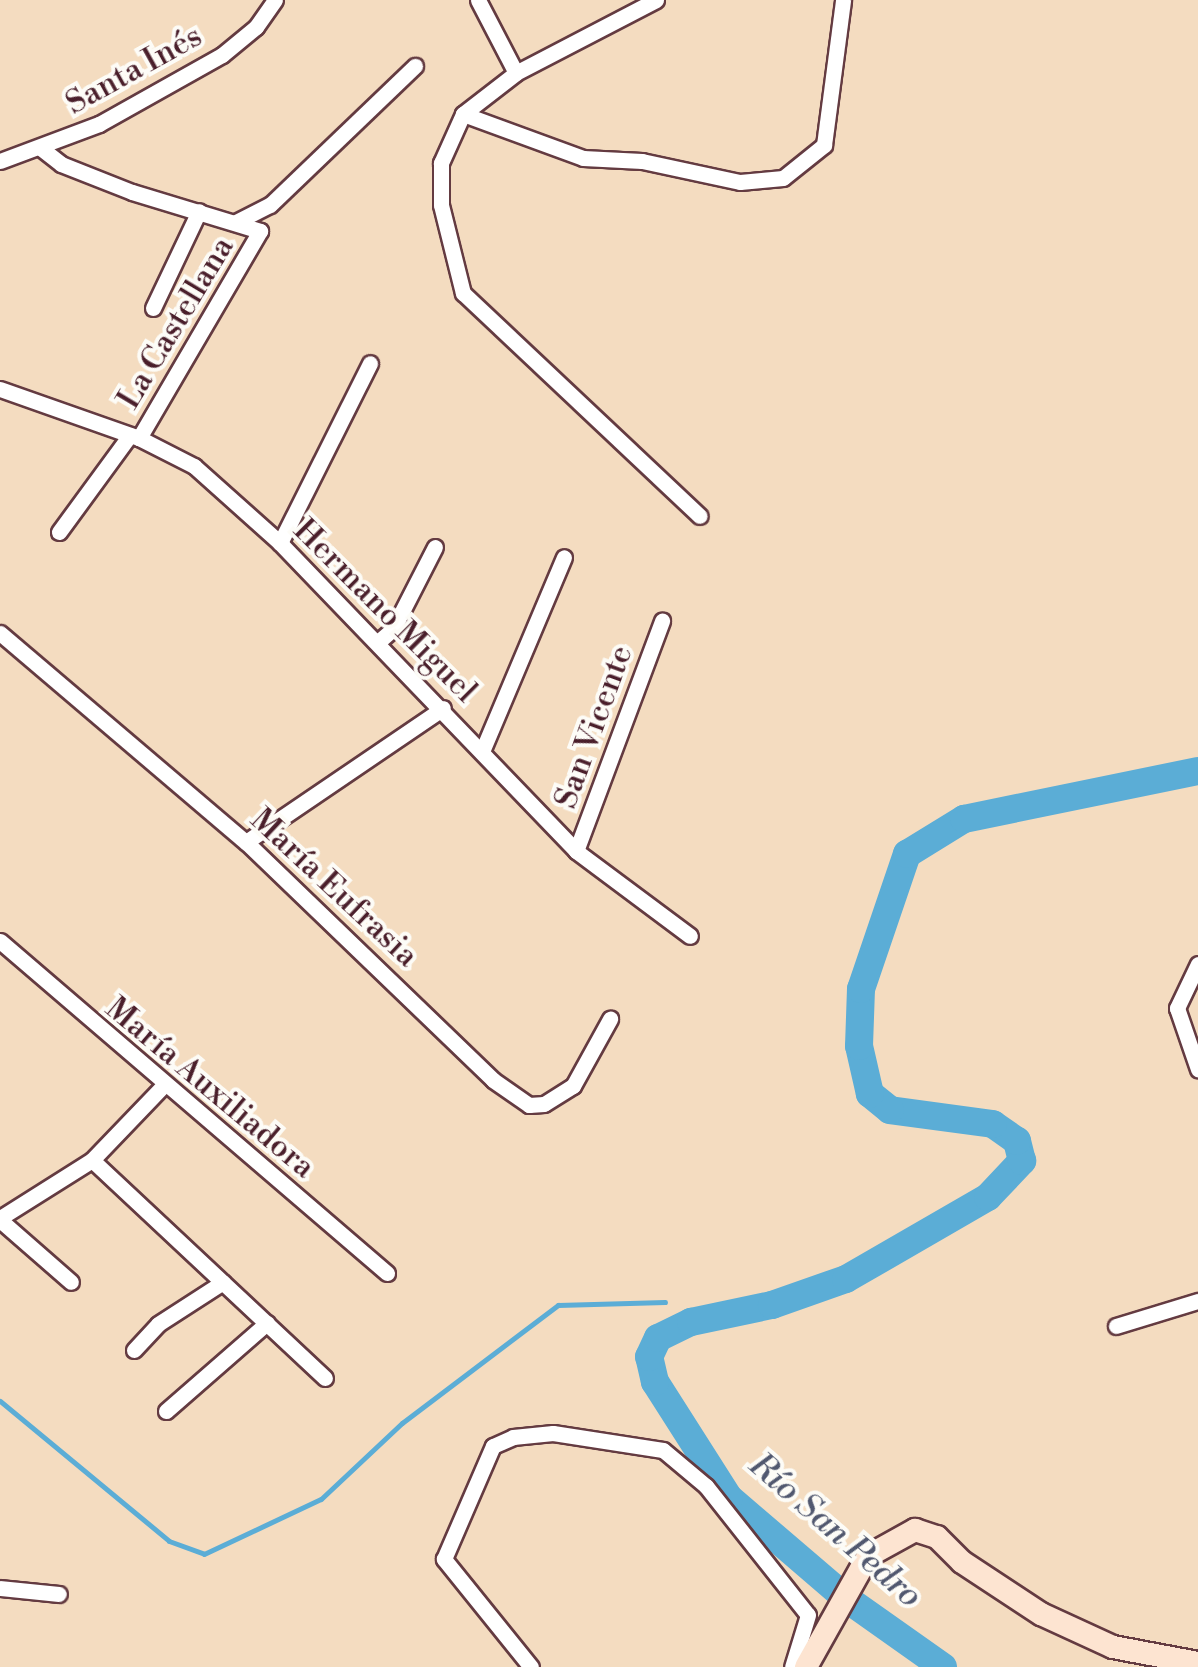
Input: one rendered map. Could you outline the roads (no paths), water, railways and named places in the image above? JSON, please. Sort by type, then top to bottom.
[{"type":"street","name":"Santa Inés","points":[[0,160],[42,149],[222,55],[256,27],[275,0]]},
{"type":"street","points":[[478,0],[516,73]]},
{"type":"street","points":[[656,0],[516,73],[463,114],[440,163],[448,245],[463,293],[700,516]]},
{"type":"street","points":[[463,114],[583,158],[642,161],[740,182],[783,178],[824,145],[843,0]]},
{"type":"street","points":[[236,222],[270,204],[414,66]]},
{"type":"street","name":"La Castellana","points":[[42,149],[79,171],[236,222],[260,235],[134,436]]},
{"type":"street","points":[[153,308],[199,211]]},
{"type":"street","points":[[280,543],[370,363]]},
{"type":"street","name":"Hermano Miguel","points":[[0,388],[134,436],[194,466],[280,543],[443,708],[576,851],[690,936]]},
{"type":"street","points":[[58,532],[134,436]]},
{"type":"street","points":[[378,642],[393,628],[436,547]]},
{"type":"street","points":[[483,750],[564,556]]},
{"type":"street","name":"San Vicente","points":[[576,851],[662,621]]},
{"type":"street","name":"María Eufrasia","points":[[0,633],[246,842],[492,1080],[529,1104],[544,1104],[573,1086],[610,1019]]},
{"type":"street","points":[[246,842],[443,708]]},
{"type":"street","name":"María Auxiliadora","points":[[0,941],[162,1086],[387,1273]]},
{"type":"street","points":[[1198,964],[1177,1008],[1198,1069]]},
{"type":"street","points":[[70,1282],[0,1219],[92,1160],[162,1086]]},
{"type":"street","points":[[92,1160],[325,1378]]},
{"type":"street","points":[[134,1350],[158,1324],[224,1282]]},
{"type":"street","points":[[1116,1326],[1198,1300]]},
{"type":"street","points":[[166,1411],[267,1323]]},
{"type":"street","points":[[531,1667],[444,1559],[493,1446],[513,1436],[553,1433],[663,1450],[706,1486],[808,1615],[792,1667]]},
{"type":"street","points":[[806,1667],[861,1567],[887,1540],[929,1532],[1040,1614],[1113,1647],[1198,1662]]},
{"type":"street","points":[[0,1588],[58,1594]]},
{"type":"waterway","name":"Río San Pedro","points":[[943,1667],[847,1599],[729,1498],[655,1382],[649,1357],[658,1338],[691,1322],[772,1305],[846,1279],[988,1197],[1022,1161],[1017,1141],[993,1124],[890,1110],[870,1094],[859,1046],[861,989],[907,854],[964,819],[1198,771]]},
{"type":"waterway","points":[[0,1401],[169,1541],[204,1554],[321,1499],[402,1423],[558,1305],[665,1302]]}]
